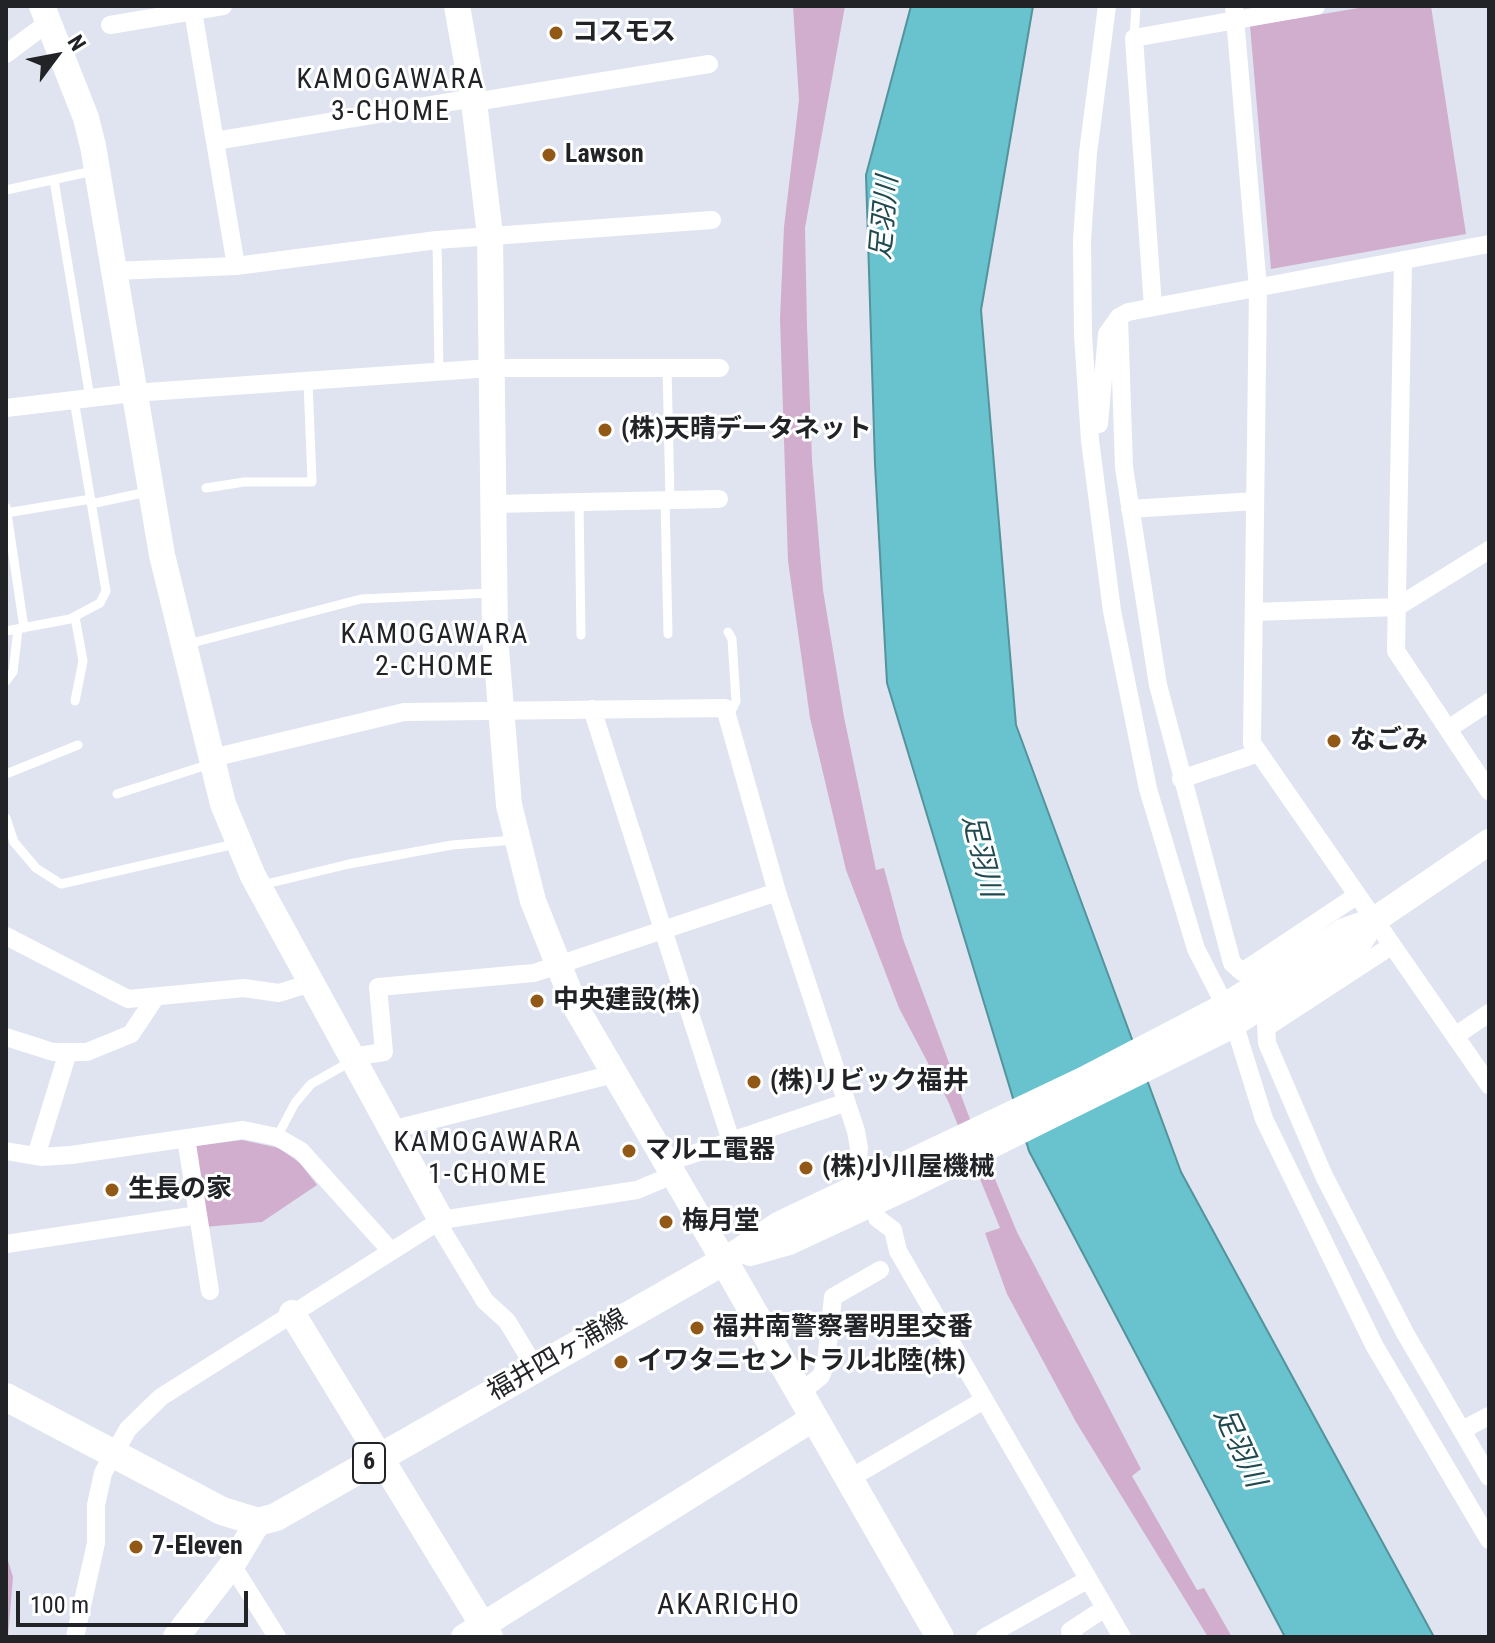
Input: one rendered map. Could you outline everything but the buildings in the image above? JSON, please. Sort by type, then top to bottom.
[{"type":"main road","name":"福井四ヶ浦線","points":[[258,1522],[276,1517],[724,1261]]},
{"type":"main road","points":[[724,1261],[940,1637]]},
{"type":"main road","points":[[6,1397],[232,1515],[258,1522]]},
{"type":"street","points":[[110,25],[223,6]]},
{"type":"street","points":[[457,6],[474,100],[490,235],[494,593],[499,709],[503,771],[517,840],[556,966],[614,1074],[724,1261],[789,1242],[901,1178],[1226,1017],[1344,931],[1373,921],[1489,842]]},
{"type":"street","points":[[1107,6],[1097,67],[1082,240],[1083,335],[1090,440],[1112,611],[1148,789],[1196,949],[1226,1017],[1264,1119],[1374,1345],[1489,1540]]},
{"type":"street","points":[[1153,307],[1134,38],[1235,13],[1316,6]]},
{"type":"street","points":[[193,11],[236,266]]},
{"type":"street","points":[[1235,13],[1258,288],[1252,743],[1489,1085]]},
{"type":"street","points":[[6,54],[44,15],[86,118],[151,491],[184,645],[237,843],[439,1221],[485,1301],[507,1321],[536,1369]]},
{"type":"street","points":[[215,141],[709,64]]},
{"type":"street","points":[[113,271],[236,266],[437,240],[712,220]]},
{"type":"street","points":[[1090,440],[1098,427],[1107,334],[1119,317],[1153,307],[1489,244]]},
{"type":"street","points":[[1403,260],[1396,651],[1489,791]]},
{"type":"street","points":[[1119,317],[1124,467],[1158,685],[1225,947],[1232,963],[1242,972],[1356,896]]},
{"type":"street","points":[[6,407],[133,393],[491,368],[720,368]]},
{"type":"street","points":[[493,504],[719,499]]},
{"type":"street","points":[[1130,509],[1255,501]]},
{"type":"street","points":[[1254,612],[1397,607],[1489,550]]},
{"type":"street","points":[[1448,729],[1489,702]]},
{"type":"street","points":[[213,760],[404,712],[725,708],[777,892],[859,1148],[856,1173]]},
{"type":"street","points":[[592,709],[731,1141]]},
{"type":"street","points":[[1181,779],[1259,753]]},
{"type":"street","points":[[352,1059],[384,1052],[378,987],[534,973],[777,892]]},
{"type":"street","points":[[6,936],[128,999],[244,988],[279,993],[311,983]]},
{"type":"street","points":[[1391,946],[1266,1025],[1267,1043],[1324,1176],[1405,1333],[1489,1477]]},
{"type":"street","points":[[6,1037],[53,1052],[87,1052],[131,1034],[155,998]]},
{"type":"street","points":[[1455,1036],[1489,1013]]},
{"type":"street","points":[[36,1156],[68,1052]]},
{"type":"street","points":[[391,1130],[614,1074]]},
{"type":"street","points":[[75,1637],[96,1543],[99,1486],[113,1453],[128,1429],[151,1405],[439,1221],[637,1190],[670,1169],[731,1141],[844,1103]]},
{"type":"street","points":[[6,1151],[36,1156],[243,1130],[277,1137],[301,1151],[390,1250]]},
{"type":"street","points":[[186,1138],[210,1291]]},
{"type":"street","points":[[6,1244],[198,1215]]},
{"type":"street","points":[[877,1218],[893,1230],[898,1251],[1122,1637]]},
{"type":"street","points":[[800,1393],[821,1376],[826,1362],[833,1297],[880,1270]]},
{"type":"street","points":[[292,1313],[479,1633],[814,1418]]},
{"type":"street","points":[[849,1479],[984,1400]]},
{"type":"street","points":[[1462,1430],[1489,1416]]},
{"type":"street","points":[[176,1637],[232,1565],[258,1522]]},
{"type":"street","points":[[232,1565],[277,1637]]},
{"type":"street","points":[[985,1637],[1087,1580]]},
{"type":"street","points":[[1074,1637],[1070,1631],[1105,1608]]},
{"type":"lane","points":[[1128,6],[1134,18]]},
{"type":"lane","points":[[1134,38],[1136,6]]},
{"type":"lane","points":[[6,190],[96,170]]},
{"type":"lane","points":[[6,631],[75,617],[100,603],[106,591],[91,502],[82,399],[54,180]]},
{"type":"lane","points":[[437,240],[439,372]]},
{"type":"lane","points":[[667,368],[668,634]]},
{"type":"lane","points":[[206,488],[244,482],[312,482],[308,381]]},
{"type":"lane","points":[[6,681],[13,672],[21,628],[6,511],[91,502],[151,491]]},
{"type":"lane","points":[[579,502],[581,635]]},
{"type":"lane","points":[[184,645],[361,599],[494,593]]},
{"type":"lane","points":[[75,617],[83,661],[75,701]]},
{"type":"lane","points":[[725,708],[733,708],[736,701],[732,639],[728,632]]},
{"type":"lane","points":[[6,774],[78,745]]},
{"type":"lane","points":[[117,794],[213,760]]},
{"type":"lane","points":[[6,818],[14,842],[36,868],[61,884],[237,843]]},
{"type":"lane","points":[[258,886],[349,864],[452,845],[517,840]]},
{"type":"lane","points":[[277,1137],[295,1103],[311,1084],[352,1059]]},
{"type":"shaded area","points":[[793,6],[845,6],[805,228],[807,326],[812,460],[823,590],[844,717],[876,870],[884,868],[903,939],[968,1114],[1017,1232],[1141,1469],[1132,1476],[1197,1590],[1204,1588],[1232,1637],[1208,1637],[1076,1422],[1007,1294],[985,1233],[1000,1228],[948,1101],[899,1008],[846,870],[810,718],[788,561],[780,319],[784,227],[799,100]]},
{"type":"shaded area","points":[[1371,6],[1431,6],[1466,234],[1271,269],[1250,26]]},
{"type":"shaded area","points":[[242,1140],[279,1148],[300,1163],[317,1185],[262,1222],[204,1227],[196,1146]]},
{"type":"shaded area","points":[[6,1554],[13,1577],[8,1637],[6,1637]]},
{"type":"water","name":"足羽川","points":[[911,6],[1033,6],[981,310],[1016,725],[1181,1172],[1434,1637],[1285,1637],[1029,1151],[887,683],[875,464],[866,175]]},
{"type":"place","name":"コスモス","points":[[556,33]]},
{"type":"place","name":"Lawson","points":[[549,155]]},
{"type":"place","name":"(株)天晴データネット","points":[[605,430]]},
{"type":"place","name":"なごみ","points":[[1334,741]]},
{"type":"place","name":"中央建設(株)","points":[[537,1001]]},
{"type":"place","name":"(株)リビック福井","points":[[754,1082]]},
{"type":"place","name":"マルエ電器","points":[[629,1151]]},
{"type":"place","name":"(株)小川屋機械","points":[[806,1168]]},
{"type":"place","name":"生長の家","points":[[112,1190]]},
{"type":"place","name":"梅月堂","points":[[666,1222]]},
{"type":"place","name":"福井南警察署明里交番","points":[[697,1328]]},
{"type":"place","name":"イワタニセントラル北陸(株)","points":[[621,1362]]},
{"type":"place","name":"7-Eleven","points":[[136,1547]]},
{"type":"district","name":"KAMOGAWARA 3-CHOME","points":[[391,97]]},
{"type":"district","name":"KAMOGAWARA 2-CHOME","points":[[435,652]]},
{"type":"district","name":"KAMOGAWARA 1-CHOME","points":[[488,1160]]},
{"type":"district","name":"AKARICHO","points":[[729,1606]]}]
